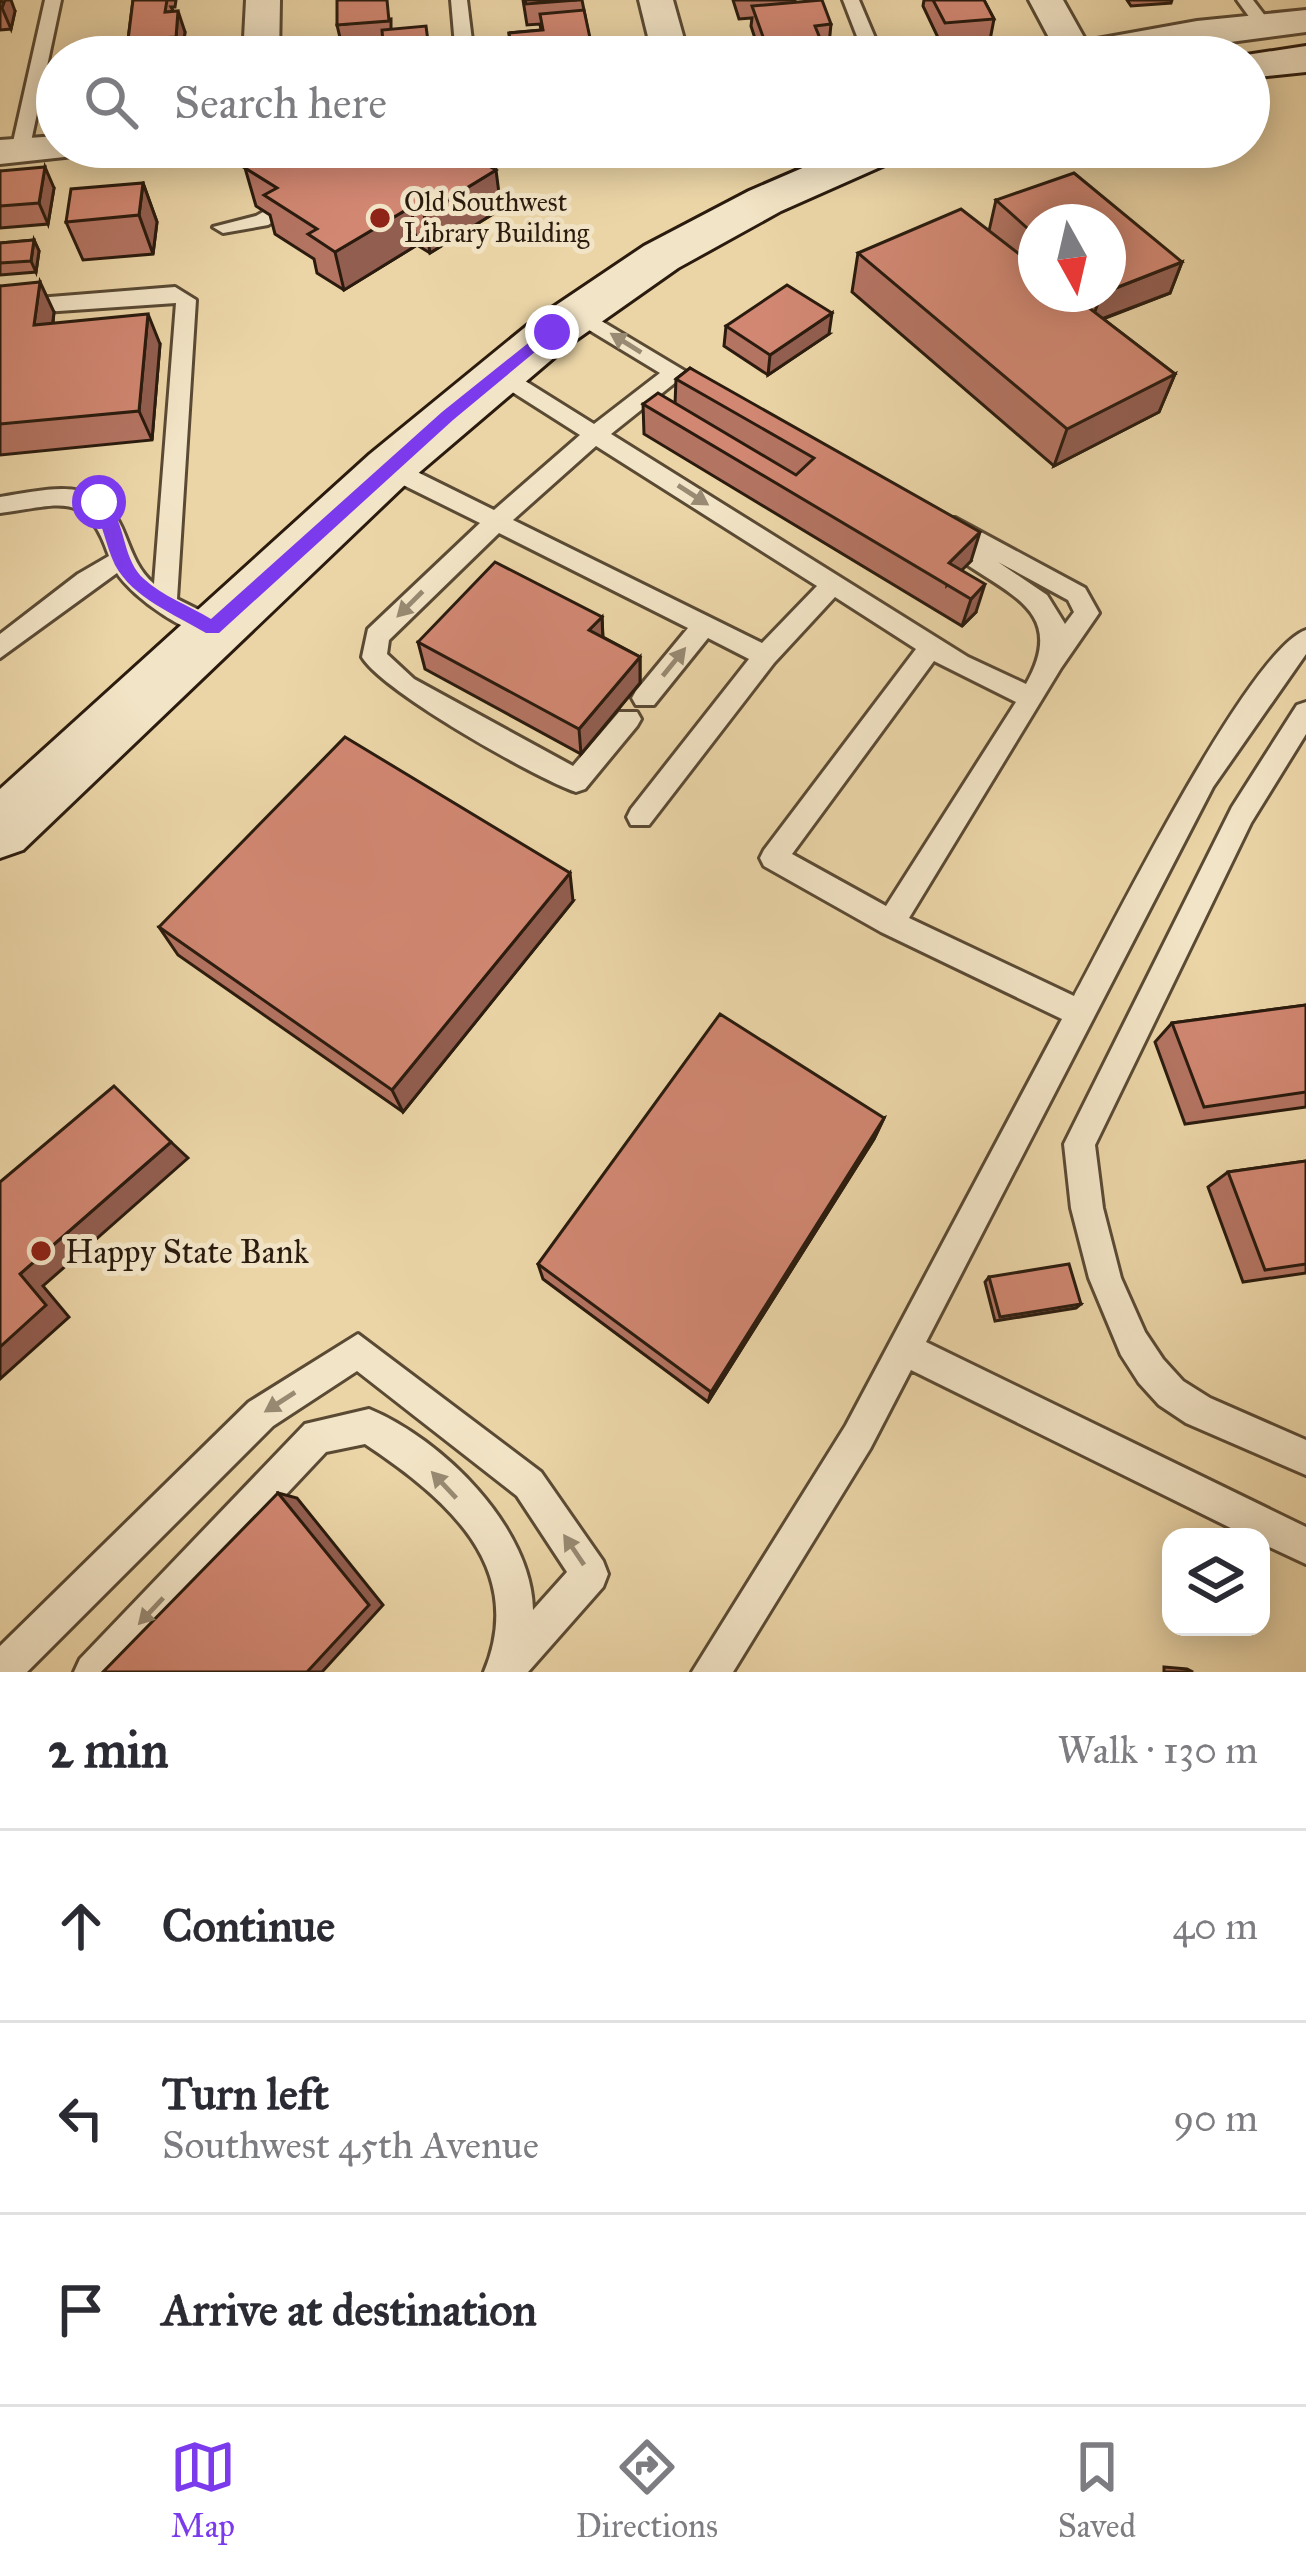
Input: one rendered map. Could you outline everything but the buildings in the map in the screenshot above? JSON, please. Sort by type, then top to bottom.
[{"type":"main road","points":[[1270,63],[1306,59]]},
{"type":"main road","points":[[6,814],[189,615],[389,468],[499,374],[661,256],[834,168]]},
{"type":"street","points":[[262,36],[263,0]]},
{"type":"street","points":[[656,0],[665,36]]},
{"type":"street","points":[[1046,0],[1059,36]]},
{"type":"street","points":[[1152,36],[1255,13],[1306,21]]},
{"type":"lane","points":[[43,36],[53,0]]},
{"type":"lane","points":[[460,0],[463,36]]},
{"type":"lane","points":[[851,0],[866,36]]},
{"type":"lane","points":[[10,152],[36,60]]},
{"type":"lane","points":[[223,227],[261,221],[322,186]]},
{"type":"lane","points":[[0,308],[175,293],[185,301],[189,615]]},
{"type":"lane","points":[[578,314],[732,405]]},
{"type":"lane","points":[[674,373],[595,431],[493,522],[377,636],[374,657],[405,686],[576,781],[704,626]]},
{"type":"lane","points":[[499,374],[931,647],[1031,697]]},
{"type":"lane","points":[[389,468],[765,656]]},
{"type":"lane","points":[[0,505],[82,496],[99,502],[137,584],[189,615]]},
{"type":"lane","points":[[891,923],[1052,661],[1087,613],[1077,594],[923,515],[931,532],[1039,601],[1053,622],[1052,661]]},
{"type":"lane","points":[[0,648],[86,580],[122,560]]},
{"type":"lane","points":[[640,817],[765,656],[833,584]]},
{"type":"lane","points":[[711,1672],[858,1437],[1204,779],[1290,652],[1306,640]]},
{"type":"lane","points":[[931,647],[774,858],[891,923],[1081,1014]]},
{"type":"lane","points":[[1306,712],[1241,815],[1079,1144],[1086,1203],[1131,1348],[1173,1396],[1306,1458]]},
{"type":"lane","points":[[904,1349],[1306,1546]]},
{"type":"lane","points":[[0,1672],[261,1414],[358,1351],[529,1484],[590,1574],[507,1667]]},
{"type":"lane","points":[[94,1672],[317,1436],[369,1426],[417,1456],[490,1534],[514,1587],[507,1667]]},
{"type":"place","name":"Old Southwest Library Building","points":[[380,218]]},
{"type":"place","name":"Happy State Bank","points":[[41,1251]]},
{"type":"route","points":[[99,502],[137,584],[212,628],[448,416],[552,332]]}]
